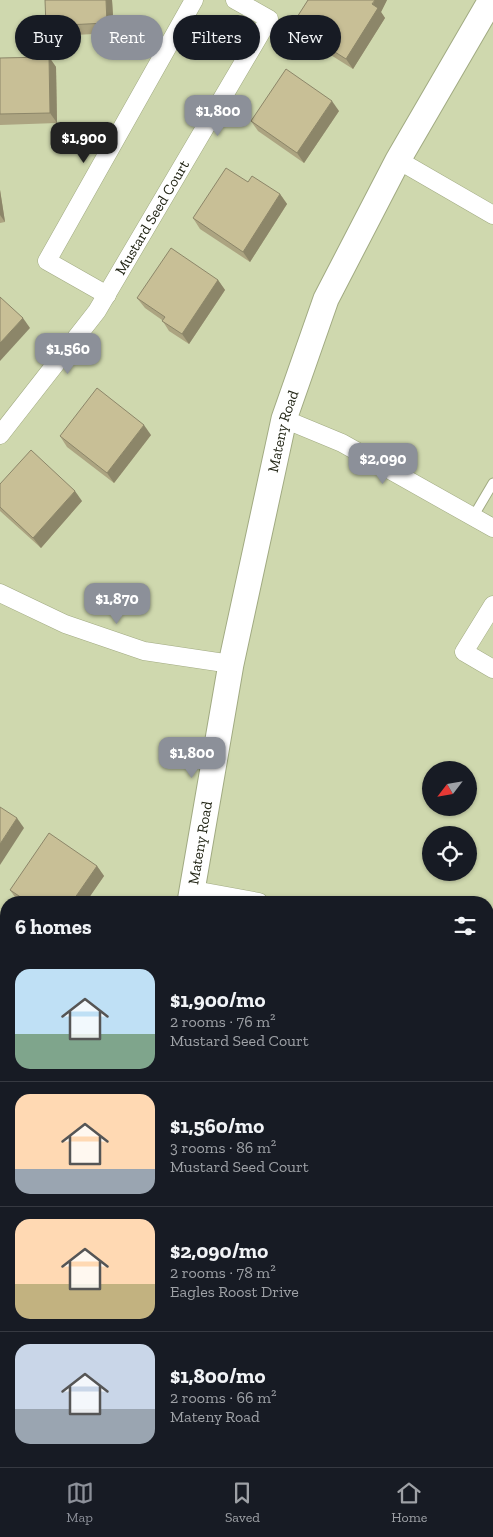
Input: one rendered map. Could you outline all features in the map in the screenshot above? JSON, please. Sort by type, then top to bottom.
[{"type":"street","points":[[107,295],[48,261],[194,0]]},
{"type":"street","name":"Mustard Seed Court","points":[[0,435],[97,311],[269,19],[235,0]]},
{"type":"street","name":"Mateny Road","points":[[192,896],[231,664],[284,419],[326,299],[398,160],[491,0]]},
{"type":"street","points":[[398,160],[493,215]]},
{"type":"street","points":[[284,419],[342,442],[493,528]]},
{"type":"street","points":[[0,593],[66,624],[144,651],[231,664]]},
{"type":"street","points":[[493,605],[464,652],[493,669]]},
{"type":"lane","points":[[473,517],[493,483]]},
{"type":"building","points":[[45,0],[106,0],[107,15],[91,15],[91,24],[81,24],[81,15],[46,15]]},
{"type":"building","points":[[308,0],[375,0],[372,4],[378,8],[346,59],[341,56],[341,15],[298,15]]},
{"type":"building","points":[[0,58],[49,60],[50,113],[0,114]]},
{"type":"building","points":[[286,69],[332,101],[297,153],[251,121]]},
{"type":"building","points":[[226,168],[248,182],[252,176],[280,194],[243,252],[193,218]]},
{"type":"building","points":[[171,248],[218,280],[182,334],[162,321],[165,317],[137,298]]},
{"type":"building","points":[[0,297],[23,318],[0,343]]},
{"type":"building","points":[[97,388],[144,425],[107,473],[60,436]]},
{"type":"building","points":[[31,450],[75,491],[33,538],[0,507],[0,484]]},
{"type":"building","points":[[0,807],[17,818],[0,844]]},
{"type":"building","points":[[49,833],[97,866],[76,896],[19,896],[10,890]]}]
